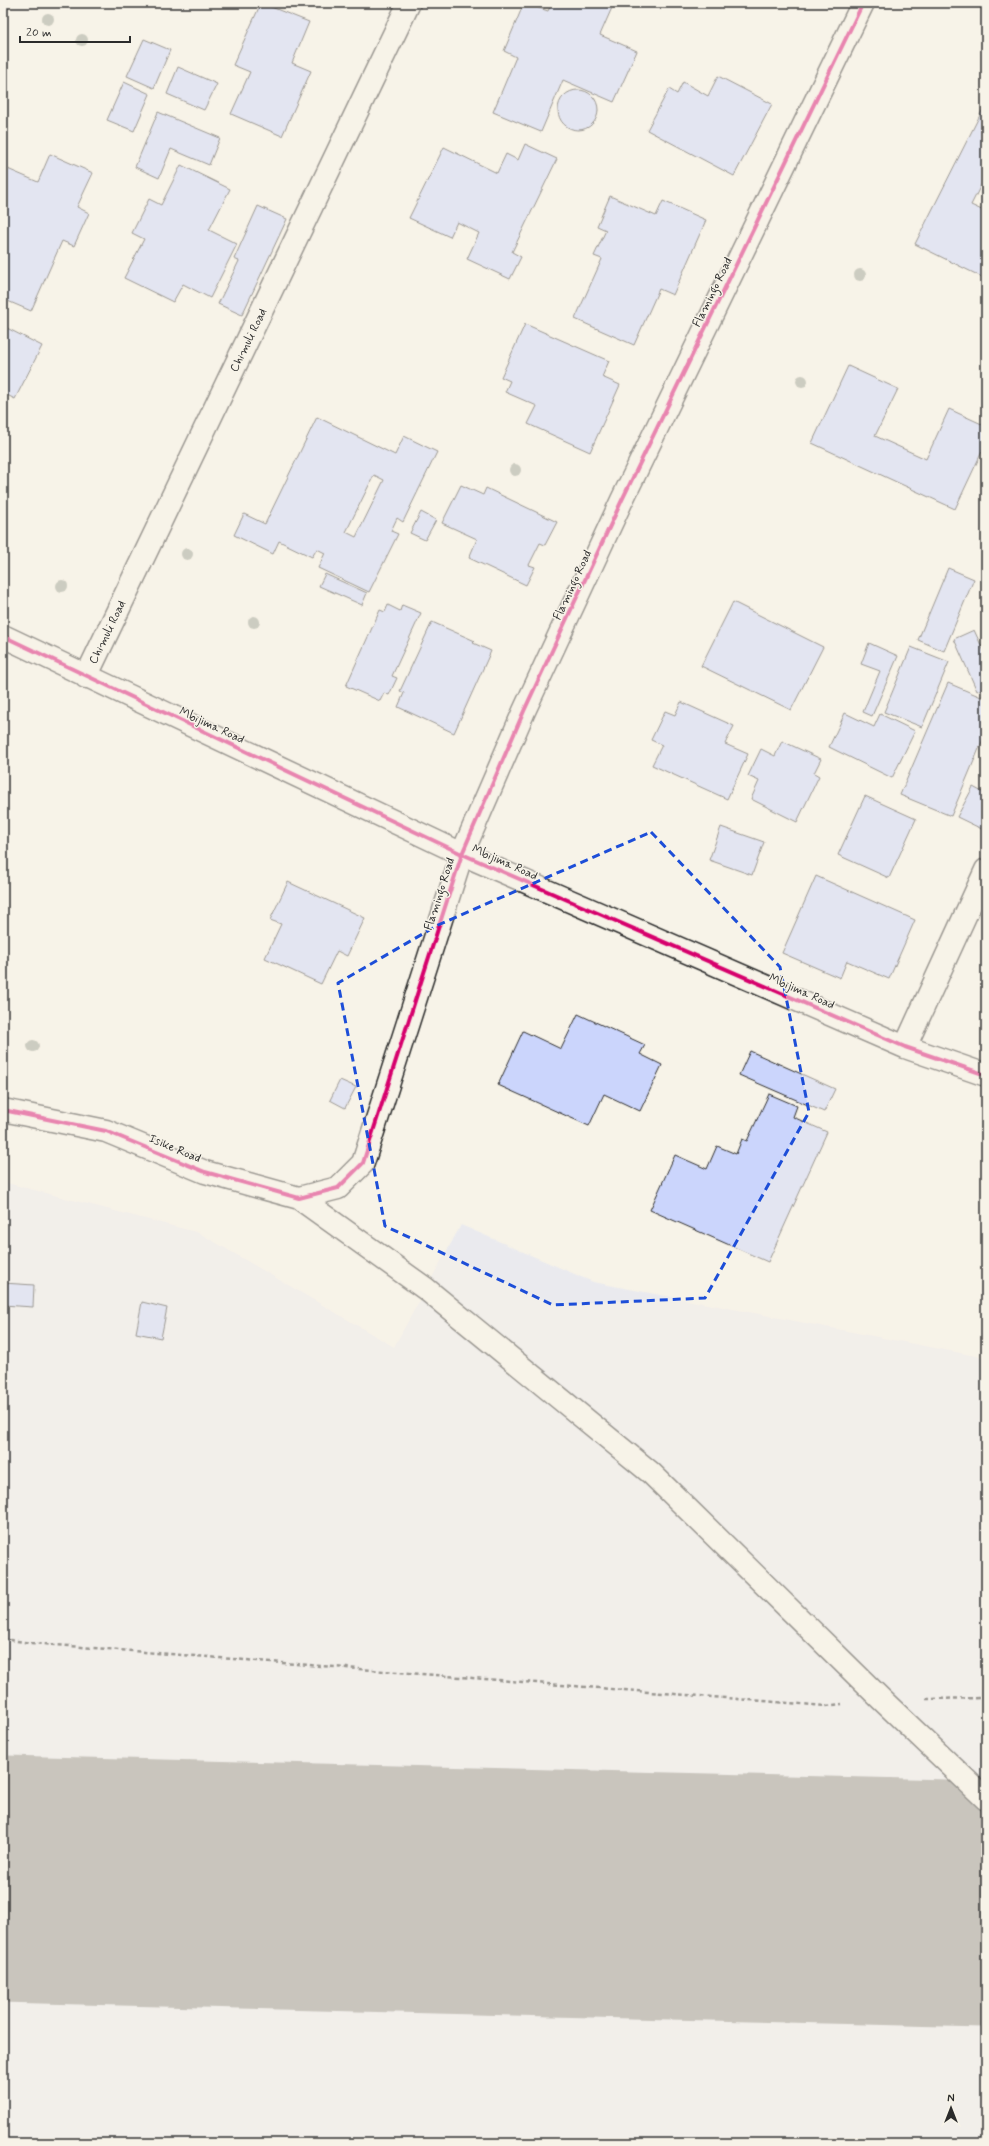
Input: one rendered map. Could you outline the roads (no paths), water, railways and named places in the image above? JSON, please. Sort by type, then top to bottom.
[{"type":"street","name":"Chimuli Road","points":[[86,677],[409,3]]},
{"type":"street","name":"Flamingo Road","points":[[338,1188],[364,1163],[462,854],[524,711],[618,507],[863,3]]},
{"type":"street","name":"Mbijima Road","points":[[3,636],[86,677],[462,854],[905,1047],[986,1075]]},
{"type":"street","points":[[905,1047],[986,870]]},
{"type":"street","name":"Isike Road","points":[[3,1110],[106,1131],[205,1172],[299,1198],[338,1188]]},
{"type":"street","points":[[299,1198],[426,1289],[651,1473],[881,1699],[986,1798]]}]
